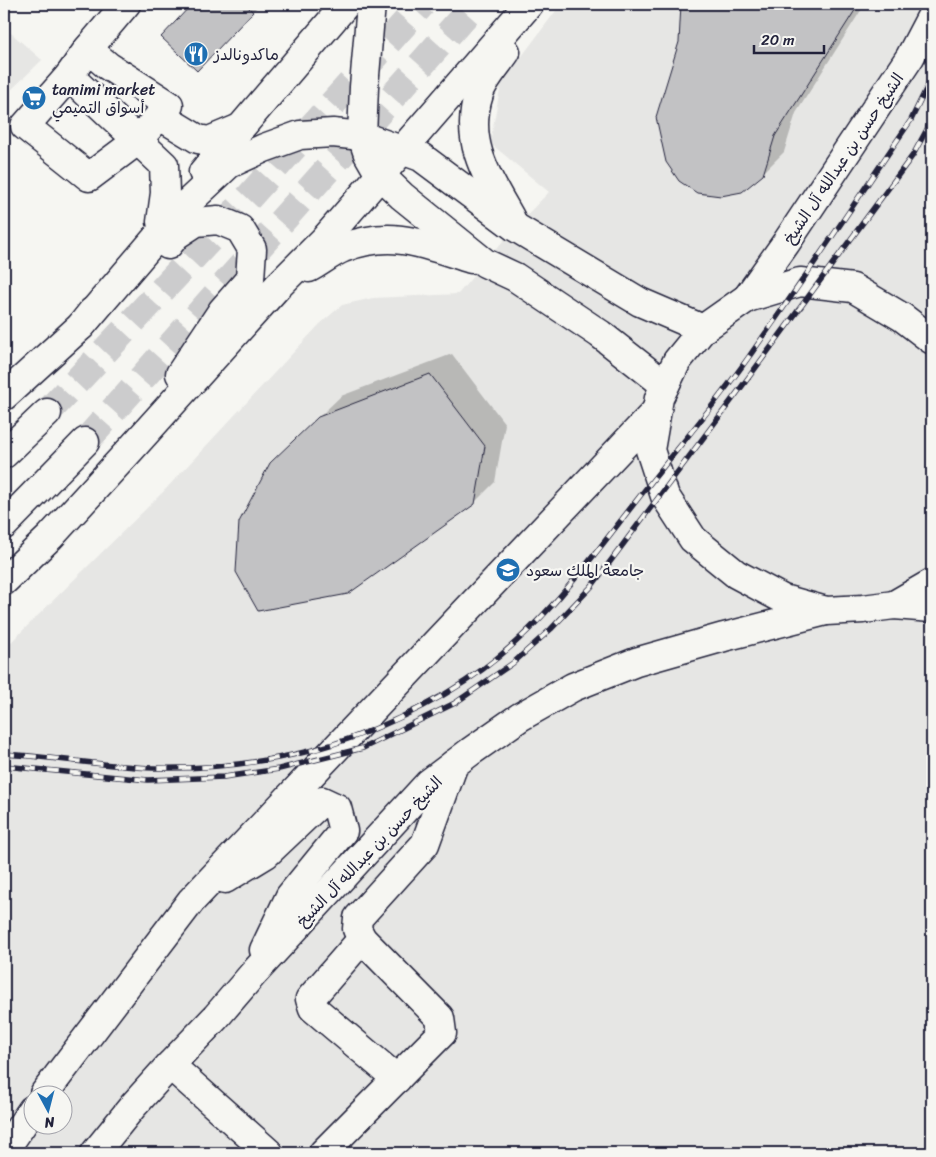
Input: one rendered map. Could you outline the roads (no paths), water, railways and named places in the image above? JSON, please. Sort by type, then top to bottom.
[{"type":"main road","points":[[88,49],[108,66],[169,105],[137,141],[89,177],[25,126],[69,76],[88,49],[126,4]]},
{"type":"main road","points":[[81,326],[161,222],[346,4]]},
{"type":"main road","points":[[371,4],[362,136],[368,154],[380,175],[402,196],[485,263]]},
{"type":"main road","points":[[4,581],[50,537],[132,449],[277,287],[324,240],[401,149],[529,4]]},
{"type":"main road","points":[[515,226],[482,166],[472,122],[479,92],[537,4]]},
{"type":"main road","name":"الشيخ حسن بن عبدالله آل الشيخ","points":[[747,298],[792,235],[910,57],[932,15]]},
{"type":"main road","points":[[69,76],[164,166],[165,193],[161,222]]},
{"type":"main road","points":[[160,116],[198,139],[210,141],[240,128]]},
{"type":"main road","points":[[81,326],[182,209],[229,164],[264,148],[300,135],[333,133],[362,136],[421,157],[515,226],[640,302],[703,328]]},
{"type":"main road","points":[[4,396],[81,326],[148,270],[176,235],[196,222],[218,220],[240,229],[252,250],[250,280],[222,311],[132,449]]},
{"type":"main road","points":[[277,287],[342,249],[381,238],[421,243],[485,263],[515,277],[600,334],[665,385]]},
{"type":"main road","name":"الشيخ حسن بن عبدالله آل الشيخ","points":[[826,611],[783,599],[736,574],[693,539],[665,496],[650,450],[659,398],[677,361],[703,328],[747,298],[800,282],[852,288],[902,317],[932,340]]},
{"type":"main road","name":"الشيخ حسن بن عبدالله آل الشيخ","points":[[52,1084],[191,901],[656,411]]},
{"type":"main road","points":[[4,454],[47,413]]},
{"type":"main road","points":[[4,525],[85,442]]},
{"type":"main road","name":"الشيخ حسن بن عبدالله آل الشيخ","points":[[95,1153],[133,1106],[170,1065],[429,783],[520,717],[573,687],[636,662],[826,611],[894,605],[932,583]]},
{"type":"main road","points":[[894,605],[932,608]]},
{"type":"main road","points":[[323,1153],[442,1033],[440,1018],[362,939],[357,929],[358,918],[425,844],[454,764]]},
{"type":"main road","points":[[191,901],[266,854],[322,800],[337,808],[343,831],[290,896],[253,974]]},
{"type":"main road","points":[[362,939],[310,999],[311,1004],[313,1008],[397,1079]]},
{"type":"main road","points":[[170,1065],[269,1153]]},
{"type":"main road","points":[[4,1152],[22,1125]]},
{"type":"tunnel","points":[[47,413],[249,197],[422,4]]},
{"type":"tunnel","points":[[85,442],[475,4]]},
{"type":"railway","points":[[4,754],[154,768],[193,768],[271,759],[331,745],[376,728],[444,695],[483,669],[506,651],[548,610],[722,393],[790,299],[911,120],[932,77]]},
{"type":"railway","points":[[4,766],[148,780],[224,777],[279,769],[363,748],[455,703],[513,663],[551,629],[591,587],[913,155],[932,120]]},
{"type":"place","name":"ماكدونالدز","points":[[196,54]]},
{"type":"place","name":"tamimi market أسواق التميمي","points":[[34,98]]},
{"type":"place","name":"جامعة الملك سعود","points":[[508,570]]}]
